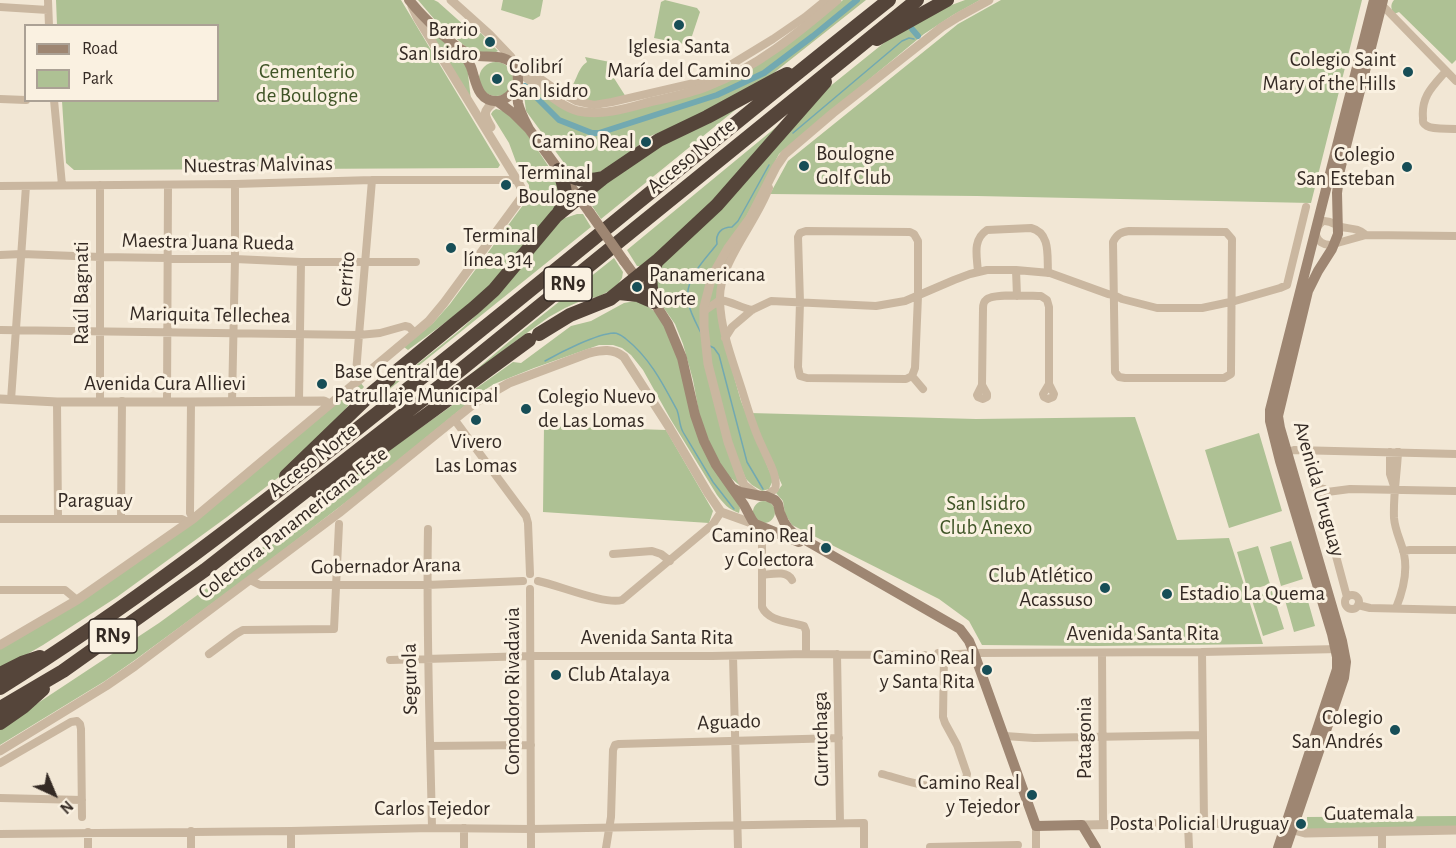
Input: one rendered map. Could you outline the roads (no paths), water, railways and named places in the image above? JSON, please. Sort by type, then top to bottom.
[{"type":"highway","name":"Acceso Norte","points":[[0,688],[59,651],[150,588],[263,503],[438,366],[889,0]]},
{"type":"highway","name":"Acceso Norte","points":[[0,708],[63,671],[205,570],[295,501],[917,0]]},
{"type":"highway","points":[[854,50],[947,0]]},
{"type":"highway","points":[[295,501],[335,482],[554,323],[604,303],[619,293],[717,205],[818,91],[838,63]]},
{"type":"highway","points":[[556,216],[603,178],[666,136],[803,68]]},
{"type":"highway","points":[[559,170],[580,180],[590,181],[603,178]]},
{"type":"highway","points":[[263,503],[291,471],[372,393],[494,290],[564,205],[565,190],[559,170]]},
{"type":"highway","points":[[654,302],[650,279],[657,261]]},
{"type":"highway","points":[[619,293],[638,295],[654,302]]},
{"type":"highway","points":[[0,674],[22,663],[59,651]]},
{"type":"highway","points":[[0,723],[23,707],[63,671]]},
{"type":"main road","points":[[409,0],[422,16],[458,47],[472,55],[504,58],[515,64],[519,105],[529,129]]},
{"type":"main road","name":"Avenida Uruguay","points":[[1283,453],[1279,410],[1308,291],[1336,242],[1338,234],[1337,193],[1341,170],[1380,2]]},
{"type":"main road","name":"Avenida Uruguay","points":[[1278,848],[1288,828],[1344,678],[1346,662],[1340,649],[1283,453],[1270,421],[1270,410],[1315,230],[1380,2]]},
{"type":"main road","points":[[458,47],[471,66],[479,92],[513,113],[529,129],[668,324],[682,358],[695,415],[704,441],[716,465],[755,524],[866,576]]},
{"type":"main road","points":[[475,82],[479,64],[495,57]]},
{"type":"main road","points":[[496,101],[513,93],[517,86]]},
{"type":"main road","points":[[732,488],[775,500],[788,528],[793,532],[960,628],[974,653],[1036,826],[1078,825]]},
{"type":"main road","points":[[750,516],[750,506],[753,501],[762,496]]},
{"type":"main road","points":[[762,527],[776,522],[780,513]]},
{"type":"main road","points":[[1078,825],[1088,848]]},
{"type":"main road","points":[[1078,825],[1096,848]]},
{"type":"main road","name":"Avenida Uruguay","points":[[1287,848],[1288,828]]},
{"type":"street","points":[[48,0],[49,24]]},
{"type":"street","points":[[0,645],[77,600],[190,521],[416,333],[444,303],[522,197],[523,191],[517,180],[418,19],[409,0]]},
{"type":"street","points":[[451,0],[489,34],[532,81],[563,105],[590,113],[635,106],[697,90],[732,75],[788,40],[837,0]]},
{"type":"street","points":[[515,64],[576,101],[594,105],[612,102],[690,84],[714,75],[773,39],[826,0]]},
{"type":"street","points":[[776,167],[762,205],[728,266],[721,283],[720,300],[725,338],[758,439],[776,481],[775,489],[762,496],[744,485],[728,442],[708,364],[704,311],[712,276],[720,259],[750,218],[776,167],[786,154],[812,130],[942,27],[989,0]]},
{"type":"street","points":[[1380,2],[1456,81]]},
{"type":"street","points":[[0,8],[48,10]]},
{"type":"street","points":[[1446,71],[1424,99],[1423,122],[1433,128],[1456,129]]},
{"type":"street","points":[[475,82],[478,116]]},
{"type":"street","points":[[0,99],[24,100]]},
{"type":"street","points":[[496,101],[487,107],[485,116],[509,158],[517,180]]},
{"type":"street","points":[[54,102],[62,185]]},
{"type":"street","name":"Cerrito","points":[[358,380],[356,373],[372,180]]},
{"type":"street","name":"Nuestras Malvinas","points":[[0,186],[517,180]]},
{"type":"street","points":[[167,402],[168,184]]},
{"type":"street","points":[[232,402],[235,184]]},
{"type":"street","name":"Raúl Bagnati","points":[[100,185],[100,401]]},
{"type":"street","points":[[11,400],[26,186]]},
{"type":"street","points":[[725,338],[732,327],[752,310],[771,301],[876,306],[905,301],[954,280],[987,270],[1048,273],[1122,299],[1157,308],[1202,308],[1232,302],[1287,285],[1306,207]]},
{"type":"street","points":[[1365,235],[1356,229],[1338,226],[1328,221],[1323,221],[1315,230],[1318,241],[1330,245],[1365,235],[1456,236]]},
{"type":"street","points":[[978,272],[976,245],[982,233],[987,230],[1031,228],[1044,235],[1048,273]]},
{"type":"street","points":[[806,231],[910,232],[914,234],[918,241],[918,296],[915,368],[912,376],[906,379],[895,379],[800,376],[798,367],[800,302],[798,237],[800,233],[806,231]]},
{"type":"street","points":[[1121,232],[1226,232],[1232,239],[1231,374],[1224,378],[1119,377],[1115,372],[1114,295],[1113,242],[1121,232]]},
{"type":"street","name":"Maestra Juana Rueda","points":[[0,255],[301,262],[416,262]]},
{"type":"street","points":[[299,401],[301,262]]},
{"type":"street","points":[[1016,270],[1017,296]]},
{"type":"street","points":[[982,385],[984,302],[989,297],[1017,296],[1041,296],[1049,303],[1049,384]]},
{"type":"street","points":[[704,311],[720,300],[752,310]]},
{"type":"street","name":"Mariquita Tellechea","points":[[0,330],[359,335],[380,333],[405,326],[416,333]]},
{"type":"street","name":"Colectora Panamericana Este","points":[[0,751],[106,686],[339,513],[483,397],[509,384],[589,353],[612,350],[619,353],[629,364],[721,512]]},
{"type":"street","points":[[912,376],[923,389]]},
{"type":"street","name":"Avenida Cura Allievi","points":[[0,399],[57,402],[324,401],[330,404]]},
{"type":"street","points":[[121,519],[122,401]]},
{"type":"street","points":[[57,402],[58,519]]},
{"type":"street","points":[[190,521],[191,402]]},
{"type":"street","points":[[454,419],[526,516],[530,574]]},
{"type":"street","points":[[1283,453],[1294,450],[1456,453]]},
{"type":"street","points":[[1394,452],[1395,529],[1403,551],[1405,566],[1404,581],[1396,609]]},
{"type":"street","points":[[1456,491],[1350,489],[1327,492],[1326,498],[1321,500],[1349,608],[1356,608],[1359,604],[1370,608],[1456,610]]},
{"type":"street","points":[[530,574],[536,576],[538,580],[606,600],[618,601],[628,596],[670,561],[712,524],[721,512],[762,527],[762,607],[771,617],[804,626],[806,654]]},
{"type":"street","name":"Paraguay","points":[[0,519],[182,519],[190,521]]},
{"type":"street","points":[[209,654],[243,630],[334,630],[339,524]]},
{"type":"street","name":"Segurola","points":[[428,529],[432,828]]},
{"type":"street","points":[[1403,551],[1456,550]]},
{"type":"street","points":[[613,554],[652,551],[670,561]]},
{"type":"street","points":[[530,574],[523,581],[524,586],[530,589],[537,585],[538,580]]},
{"type":"street","points":[[762,575],[785,574],[792,580]]},
{"type":"street","name":"Gobernador Arana","points":[[250,580],[261,585],[427,585],[523,581]]},
{"type":"street","name":"Comodoro Rivadavia","points":[[530,589],[531,848]]},
{"type":"street","points":[[0,590],[65,590],[77,600]]},
{"type":"street","name":"Avenida Santa Rita","points":[[390,660],[531,656],[925,655],[928,653],[943,655],[1340,649]]},
{"type":"street","points":[[1202,652],[1204,823]]},
{"type":"street","name":"Patagonia","points":[[1102,653],[1103,824]]},
{"type":"street","name":"Gurruchaga","points":[[837,654],[840,823]]},
{"type":"street","points":[[882,774],[935,787],[956,786],[966,779],[967,774],[957,745],[943,717],[943,655]]},
{"type":"street","points":[[733,656],[738,848]]},
{"type":"street","points":[[0,763],[71,722],[77,721],[81,729],[82,818]]},
{"type":"street","points":[[1005,736],[1034,738],[1202,735]]},
{"type":"street","name":"Aguado","points":[[609,827],[615,745],[839,738]]},
{"type":"street","points":[[430,746],[531,745]]},
{"type":"street","points":[[0,798],[82,800]]},
{"type":"street","name":"Carlos Tejedor","points":[[0,834],[864,823],[864,848]]},
{"type":"street","points":[[1078,825],[1204,823],[1275,825],[1288,828]]},
{"type":"street","points":[[1188,824],[1189,848]]},
{"type":"street","points":[[1036,826],[1036,848]]},
{"type":"street","points":[[606,848],[609,827]]},
{"type":"street","points":[[464,828],[464,848]]},
{"type":"street","name":"Guatemala","points":[[1288,828],[1305,833],[1456,831]]},
{"type":"street","points":[[191,848],[192,831]]},
{"type":"street","points":[[291,831],[291,848]]},
{"type":"street","points":[[1382,831],[1382,848]]},
{"type":"street","points":[[88,832],[88,848]]},
{"type":"street","points":[[930,847],[1018,845]]},
{"type":"waterway","points":[[525,86],[559,120],[592,133],[599,133],[717,95],[764,73],[857,0]]},
{"type":"waterway","points":[[912,29],[918,36]]},
{"type":"waterway","points":[[793,133],[902,41],[909,38],[914,39]]},
{"type":"waterway","points":[[701,333],[688,302],[692,278],[717,244],[720,231],[732,227],[738,221],[769,165]]},
{"type":"waterway","points":[[545,361],[579,344],[607,334],[617,334],[635,346],[655,372],[677,410],[683,432],[713,482],[734,509]]},
{"type":"waterway","points":[[710,346],[719,355],[747,462],[763,489]]},
{"type":"place","name":"Iglesia Santa María del Camino","points":[[679,25]]},
{"type":"place","name":"Barrio San Isidro","points":[[490,42]]},
{"type":"place","name":"Colegio Saint Mary of the Hills","points":[[1408,72]]},
{"type":"place","name":"Colibrí San Isidro","points":[[497,79]]},
{"type":"place","name":"Camino Real","points":[[646,142]]},
{"type":"place","name":"Boulogne Golf Club","points":[[804,166]]},
{"type":"place","name":"Colegio San Esteban","points":[[1407,167]]},
{"type":"place","name":"Terminal Boulogne","points":[[506,185]]},
{"type":"place","name":"Terminal línea 314","points":[[451,248]]},
{"type":"place","name":"Panamericana Norte","points":[[637,287]]},
{"type":"place","name":"Base Central de Patrullaje Municipal","points":[[322,384]]},
{"type":"place","name":"Colegio Nuevo de Las Lomas","points":[[526,409]]},
{"type":"place","name":"Vivero Las Lomas","points":[[476,420]]},
{"type":"place","name":"Camino Real y Colectora","points":[[826,548]]},
{"type":"place","name":"Club Atlético Acassuso","points":[[1105,588]]},
{"type":"place","name":"Estadio La Quema","points":[[1167,594]]},
{"type":"place","name":"Camino Real y Santa Rita","points":[[987,670]]},
{"type":"place","name":"Club Atalaya","points":[[556,675]]},
{"type":"place","name":"Colegio San Andrés","points":[[1395,730]]},
{"type":"place","name":"Camino Real y Tejedor","points":[[1032,795]]},
{"type":"place","name":"Posta Policial Uruguay","points":[[1301,824]]},
{"type":"park label","name":"Cementerio de Boulogne","points":[[307,84]]},
{"type":"park label","name":"San Isidro Club Anexo","points":[[986,516]]}]
